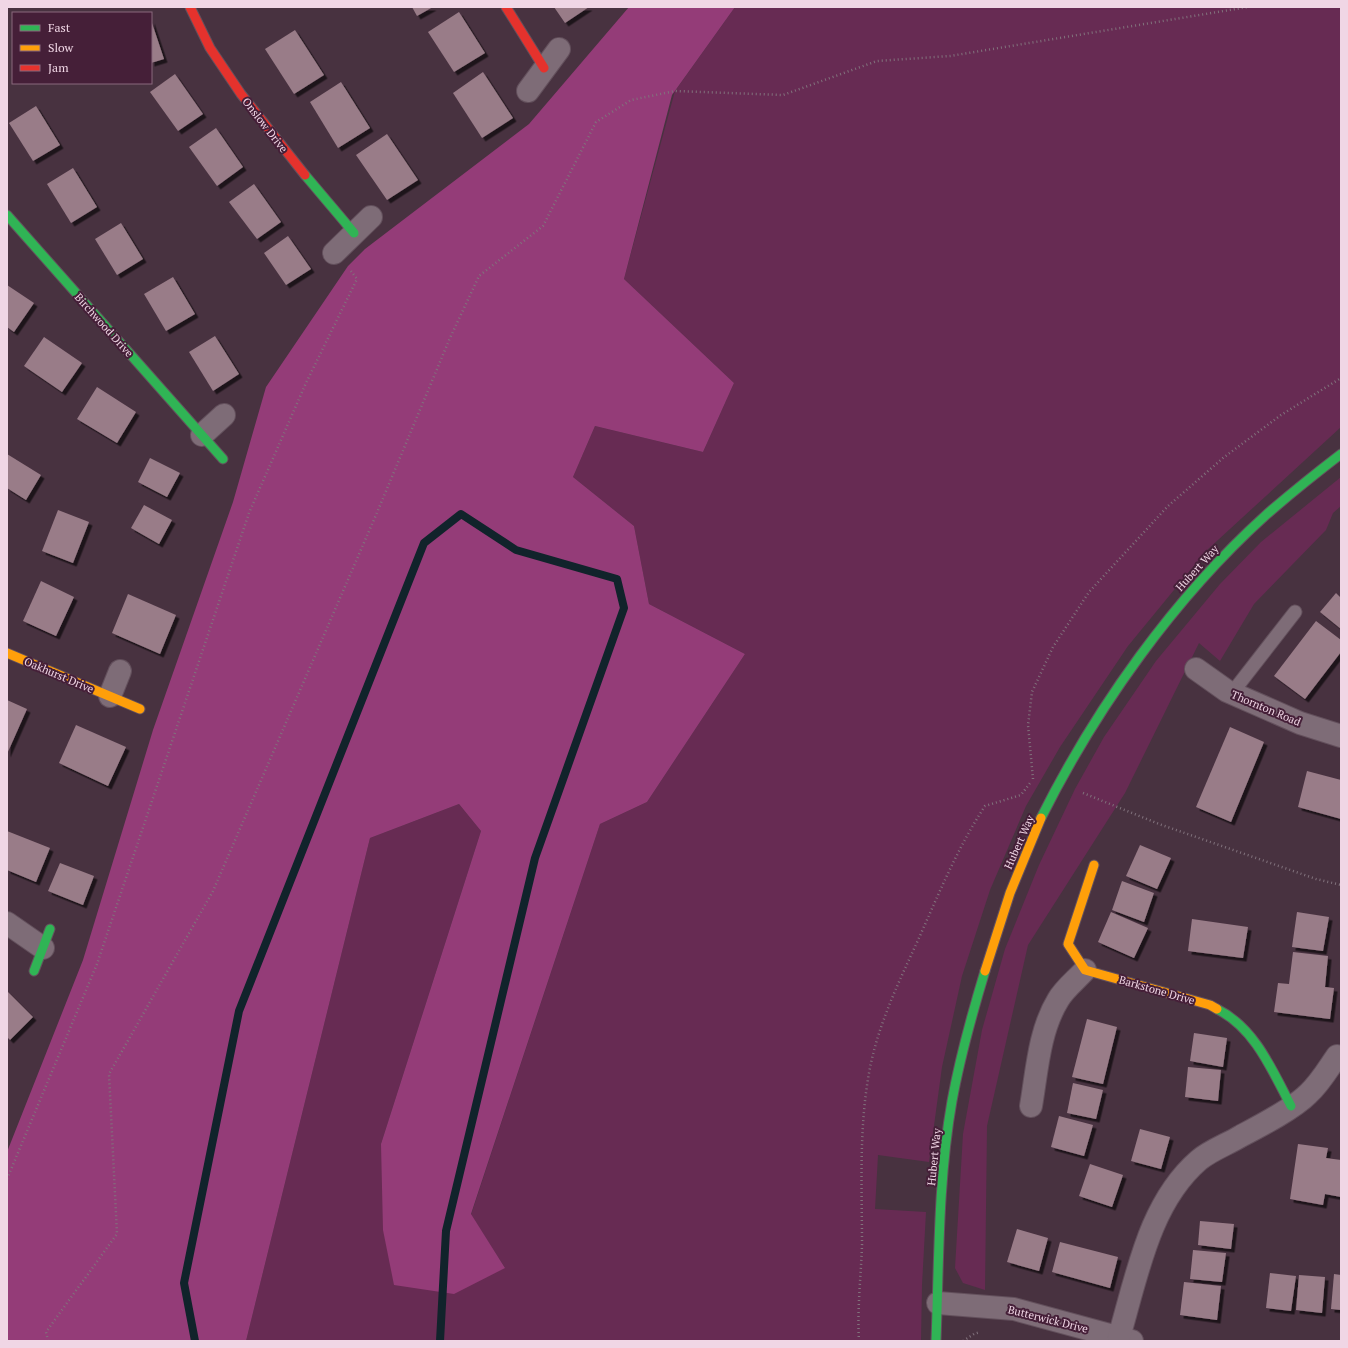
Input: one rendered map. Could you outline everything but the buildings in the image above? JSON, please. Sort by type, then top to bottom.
[{"type":"street","name":"Onslow Drive","points":[[190,7],[210,48],[241,94],[283,148],[354,233]]},
{"type":"street","points":[[506,7],[544,68]]},
{"type":"street","points":[[528,91],[559,49]]},
{"type":"street","name":"Birchwood Drive","points":[[7,215],[223,458]]},
{"type":"street","points":[[334,253],[371,217]]},
{"type":"street","points":[[202,435],[224,416]]},
{"type":"street","name":"Hubert Way","points":[[936,1341],[942,1172],[953,1101],[973,1010],[1001,918],[1028,848],[1060,782],[1132,667],[1186,597],[1245,534],[1341,454]]},
{"type":"street","name":"Oakhurst Drive","points":[[7,653],[140,709]]},
{"type":"street","name":"Thornton Road","points":[[1196,670],[1232,693],[1300,723],[1341,736]]},
{"type":"street","points":[[110,696],[120,671]]},
{"type":"street","points":[[1032,1106],[1040,1048],[1048,1023],[1058,999],[1085,970],[1068,944],[1094,865]]},
{"type":"street","points":[[7,923],[46,939],[34,971]]},
{"type":"street","name":"Barkstone Drive","points":[[1085,970],[1210,1005],[1232,1016],[1256,1044],[1291,1106]]},
{"type":"street","points":[[1126,1339],[1140,1265],[1155,1221],[1167,1199],[1180,1181],[1200,1160],[1272,1119],[1307,1096],[1337,1056]]},
{"type":"street","name":"Butterwick Drive","points":[[938,1304],[1014,1309],[1126,1339]]},
{"type":"lane","points":[[1232,693],[1295,612]]},
{"type":"path","points":[[48,1341],[46,1332],[117,1234],[109,1074],[213,891],[373,522],[450,338],[479,276],[543,226],[596,122],[631,100],[675,91],[783,95],[877,61],[950,56],[1248,7]]},
{"type":"path","points":[[7,1179],[98,964],[249,513],[306,383],[357,279],[348,266],[334,253]]},
{"type":"path","points":[[859,1341],[862,1220],[860,1187],[863,1121],[868,1079],[879,1029],[893,994],[964,837],[985,806],[1021,795],[1034,778],[1028,725],[1032,692],[1053,647],[1089,592],[1168,506],[1228,454],[1281,415],[1341,378]]},
{"type":"path","points":[[1060,782],[1097,800],[1159,824],[1316,879],[1341,885]]},
{"type":"shaded area","points":[[629,7],[735,7],[672,95],[624,279],[734,383],[703,452],[595,426],[573,477],[634,526],[649,604],[745,654],[647,802],[600,824],[471,1214],[505,1268],[454,1294],[394,1285],[383,1230],[381,1144],[481,831],[459,804],[370,838],[246,1341],[7,1341],[7,1152],[83,960],[153,730],[233,502],[266,387],[348,266],[365,249],[529,124]]},
{"type":"shaded area","points":[[735,7],[1341,7],[1341,427],[1206,551],[1128,646],[1060,747],[1026,806],[990,890],[962,976],[942,1067],[929,1162],[878,1155],[875,1209],[926,1212],[921,1341],[246,1341],[370,838],[459,804],[481,831],[381,1144],[505,1268],[471,1215],[600,824],[647,802],[745,654],[649,604],[634,526],[573,477],[595,426],[703,452],[734,383],[624,279],[675,91]]},
{"type":"shaded area","points":[[1341,477],[1341,506],[1333,513],[1326,530],[1254,604],[1220,661],[1199,643],[1125,793],[1028,945],[987,1126],[985,1290],[963,1283],[955,1268],[963,1134],[982,1030],[1005,949],[1039,865],[1075,789],[1104,737],[1156,661],[1220,584],[1261,542]]},
{"type":"waterway","points":[[195,1341],[184,1283],[239,1011],[424,543],[461,514],[516,550],[617,579],[624,608],[535,858],[446,1231],[440,1341]]},
{"type":"traffic: fast","points":[[305,175],[354,233]]},
{"type":"traffic: fast","points":[[7,215],[223,459]]},
{"type":"traffic: fast","points":[[1041,818],[1086,736],[1140,656],[1169,618],[1232,547],[1266,515],[1341,454]]},
{"type":"traffic: fast","points":[[34,971],[50,929]]},
{"type":"traffic: fast","points":[[936,1341],[940,1221],[947,1131],[955,1085],[971,1019],[985,971]]},
{"type":"traffic: fast","points":[[1217,1009],[1242,1027],[1252,1039],[1269,1064],[1291,1106]]},
{"type":"traffic: slow","points":[[7,653],[140,709]]},
{"type":"traffic: slow","points":[[985,971],[1010,893],[1041,818]]},
{"type":"traffic: slow","points":[[1094,865],[1068,944],[1085,970],[1210,1005],[1217,1009]]},
{"type":"traffic: jam","points":[[190,7],[210,48],[241,94],[305,175]]},
{"type":"traffic: jam","points":[[506,7],[544,68]]}]
